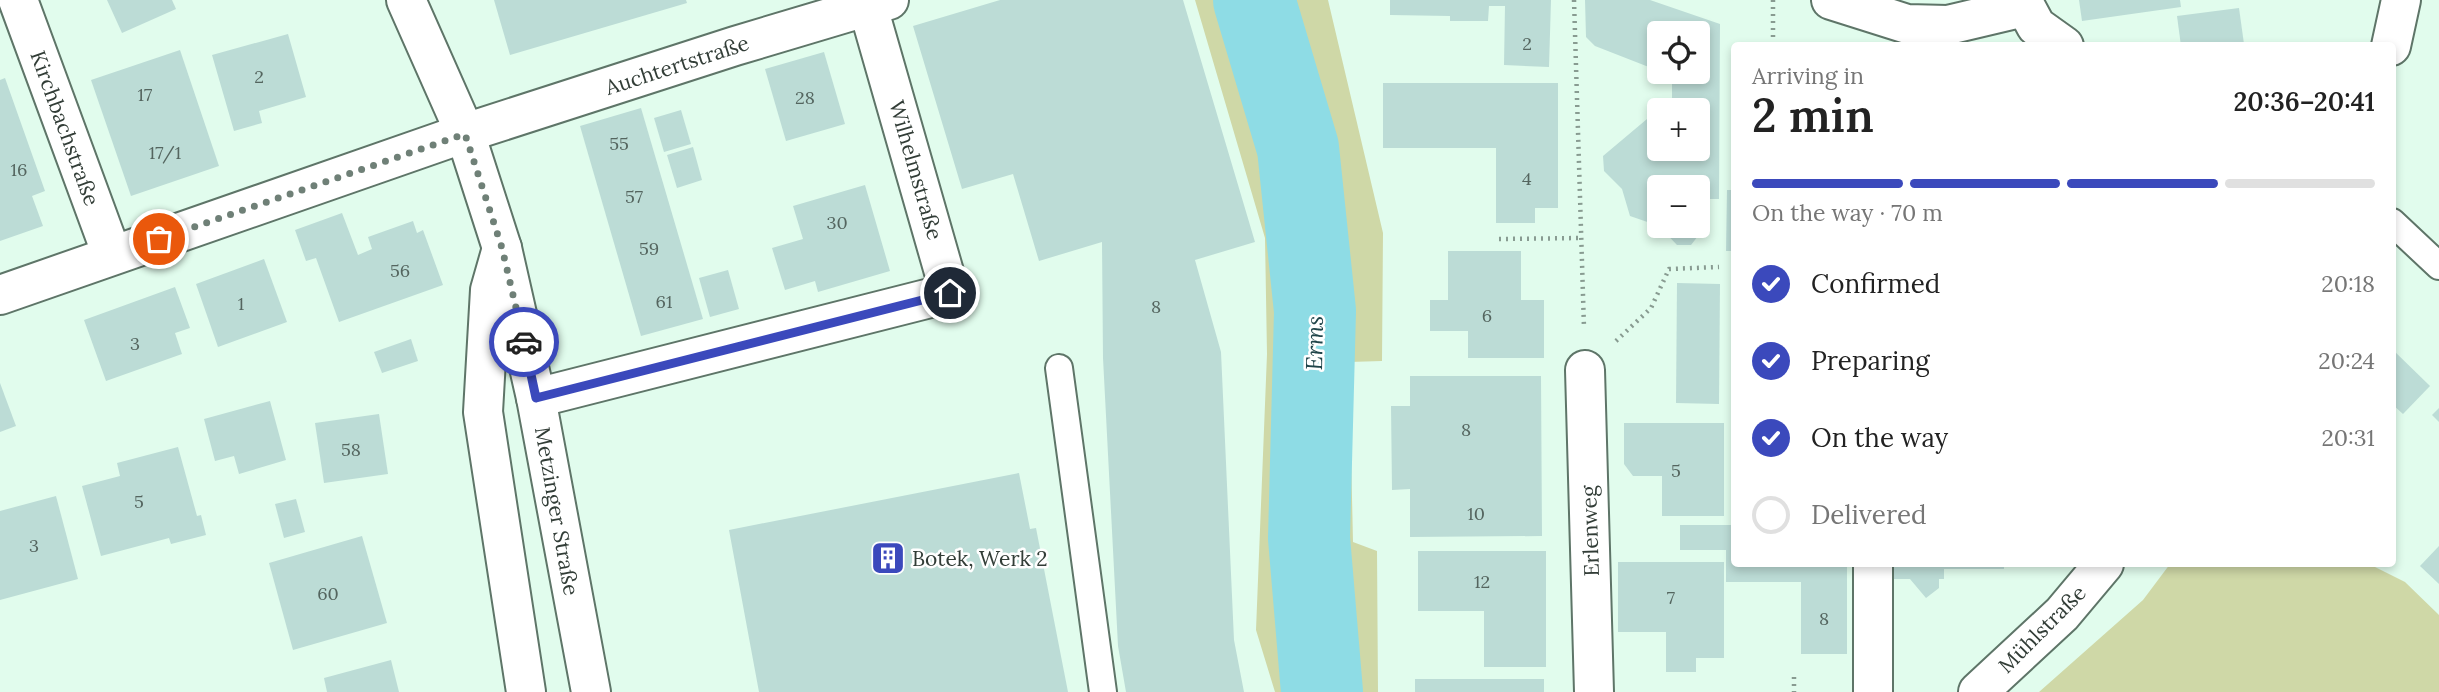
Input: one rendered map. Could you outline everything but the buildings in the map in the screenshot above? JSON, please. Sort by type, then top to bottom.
[{"type":"street","name":"Kirchbachstraße","points":[[18,0],[112,255]]},
{"type":"street","name":"Metzinger Straße","points":[[406,0],[465,134],[502,248],[536,398],[590,692]]},
{"type":"street","points":[[1831,0],[1907,24],[2036,25]]},
{"type":"street","points":[[2392,42],[2401,0]]},
{"type":"street","name":"Auchtertstraße","points":[[0,295],[465,134],[875,2]]},
{"type":"street","name":"Wilhelmstraße","points":[[536,398],[950,293],[875,2]]},
{"type":"street","points":[[502,248],[490,290],[483,412],[526,692]]},
{"type":"street","name":"Erlenweg","points":[[1585,370],[1594,692]]},
{"type":"street","points":[[1872,692],[1873,567]]},
{"type":"street","name":"Mühlstraße","points":[[1978,692],[2062,614],[2101,567]]},
{"type":"lane","points":[[2396,226],[2439,266]]},
{"type":"lane","points":[[1059,368],[1102,692]]},
{"type":"path","points":[[1574,0],[1585,370]]},
{"type":"path","points":[[1773,0],[1773,42]]},
{"type":"path","points":[[1499,239],[1581,238]]},
{"type":"path","points":[[1585,370],[1651,307],[1669,269],[1719,267]]},
{"type":"path","points":[[1794,677],[1794,692]]},
{"type":"green space","points":[[1195,0],[1328,0],[1383,233],[1382,361],[1349,362],[1353,542],[1377,551],[1378,692],[1275,692],[1256,630],[1267,354],[1265,238]]},
{"type":"green space","points":[[2168,567],[2375,567],[2405,582],[2439,615],[2439,692],[2039,692],[2143,600]]},
{"type":"waterway","name":"Erms","points":[[1254,0],[1298,148],[1315,311],[1309,538],[1322,692]]},
{"type":"way so far","points":[[159,239],[465,134],[502,248],[524,342]]},
{"type":"place","name":"Botek, Werk 2","points":[[888,558]]},
{"type":"route","points":[[524,342],[536,398],[950,293]]}]
